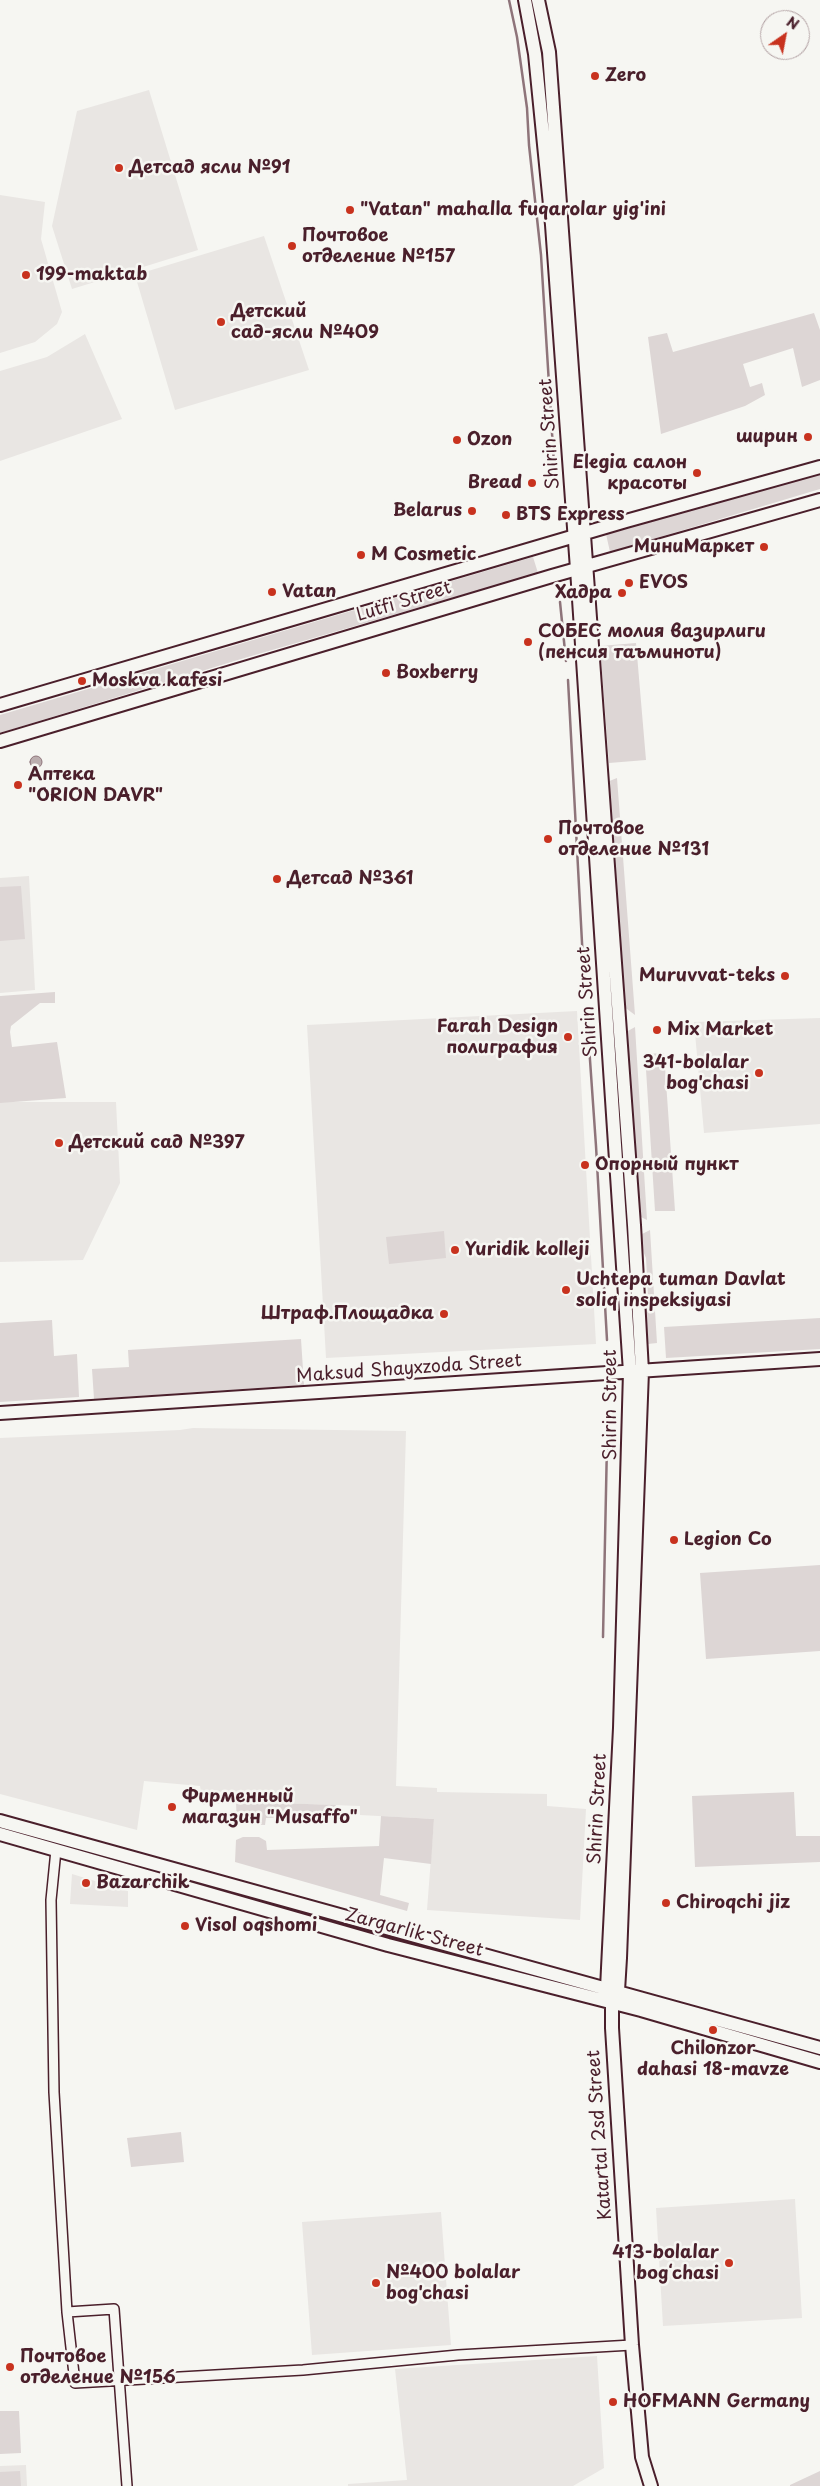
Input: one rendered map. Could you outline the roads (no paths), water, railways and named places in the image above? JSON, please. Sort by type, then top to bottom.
[{"type":"main road","name":"Shirin Street","points":[[525,0],[536,54],[544,124],[582,568],[613,1020],[620,1226],[636,1371]]},
{"type":"main road","name":"Shirin Street","points":[[538,0],[548,52],[579,535]]},
{"type":"main road","name":"Lutfi Street","points":[[0,705],[579,535],[820,467]]},
{"type":"main road","name":"Lutfi Street","points":[[0,741],[582,568],[820,500]]},
{"type":"main road","name":"Shirin Street","points":[[612,2003],[620,1728],[636,1371],[634,1225],[613,1020]]},
{"type":"main road","points":[[620,1226],[634,1225]]},
{"type":"main road","name":"Maksud Shayxzoda Street","points":[[0,1413],[820,1359]]},
{"type":"main road","name":"Zargarlik Street","points":[[0,1821],[228,1886],[820,2048]]},
{"type":"main road","name":"Zargarlik Street","points":[[0,1834],[388,1945],[612,2003],[820,2062]]},
{"type":"main road","name":"Katartal 2sd Street","points":[[612,2003],[612,2053],[632,2345],[642,2457],[652,2486]]},
{"type":"street","points":[[56,1850],[51,1910],[54,2092],[67,2312],[75,2384],[119,2383],[303,2370],[458,2355],[632,2345]]},
{"type":"street","points":[[67,2312],[114,2309],[127,2486]]},
{"type":"waterway","points":[[509,0],[517,37],[527,108],[529,145],[541,255],[554,465]]},
{"type":"waterway","points":[[560,602],[566,661]]},
{"type":"waterway","points":[[568,680],[584,980]]},
{"type":"waterway","points":[[587,1017],[607,1340]]},
{"type":"waterway","points":[[603,1637],[607,1443]]},
{"type":"place","name":"Zero","points":[[595,76]]},
{"type":"place","name":"Детсад ясли №91","points":[[119,168]]},
{"type":"place","name":"\"Vatan\" mahalla fuqarolar yig'ini","points":[[350,210]]},
{"type":"place","name":"Почтовое отделение №157","points":[[292,246]]},
{"type":"place","name":"199-maktab","points":[[26,275]]},
{"type":"place","name":"Детский сад-ясли №409","points":[[221,322]]},
{"type":"place","name":"ширин","points":[[808,437]]},
{"type":"place","name":"Ozon","points":[[457,440]]},
{"type":"place","name":"Elegia салон красоты","points":[[697,473]]},
{"type":"place","name":"Bread","points":[[532,483]]},
{"type":"place","name":"Belarus","points":[[472,511]]},
{"type":"place","name":"BTS Express","points":[[506,515]]},
{"type":"place","name":"МиниМаркет","points":[[764,547]]},
{"type":"place","name":"M Cosmetic","points":[[361,555]]},
{"type":"place","name":"EVOS","points":[[629,583]]},
{"type":"place","name":"Vatan","points":[[272,592]]},
{"type":"place","name":"Хадра","points":[[622,593]]},
{"type":"place","name":"СОБЕС молия вазирлиги (пенсия таъминоти)","points":[[528,642]]},
{"type":"place","name":"Boxberry","points":[[386,673]]},
{"type":"place","name":"Moskva kafesi","points":[[82,681]]},
{"type":"place","name":"Аптека \"ORION DAVR\"","points":[[18,785]]},
{"type":"place","name":"Почтовое отделение №131","points":[[548,839]]},
{"type":"place","name":"Детсад №361","points":[[277,879]]},
{"type":"place","name":"Muruvvat-teks","points":[[785,976]]},
{"type":"place","name":"Mix Market","points":[[657,1030]]},
{"type":"place","name":"Farah Design полиграфия","points":[[568,1037]]},
{"type":"place","name":"341-bolalar bog'chasi","points":[[759,1073]]},
{"type":"place","name":"Детский сад №397","points":[[59,1143]]},
{"type":"place","name":"Опорный пункт","points":[[585,1165]]},
{"type":"place","name":"Yuridik kolleji","points":[[455,1250]]},
{"type":"place","name":"Uchtepa tuman Davlat soliq inspeksiyasi","points":[[566,1290]]},
{"type":"place","name":"Штраф.Площадка","points":[[444,1314]]},
{"type":"place","name":"Legion Co","points":[[674,1540]]},
{"type":"place","name":"Фирменный магазин \"Musaffo\"","points":[[172,1807]]},
{"type":"place","name":"Bazarchik","points":[[86,1883]]},
{"type":"place","name":"Chiroqchi jiz","points":[[666,1903]]},
{"type":"place","name":"Visol oqshomi","points":[[185,1926]]},
{"type":"place","name":"Chilonzor dahasi 18-mavze","points":[[713,2030]]},
{"type":"place","name":"413-bolalar bogʻchasi","points":[[729,2263]]},
{"type":"place","name":"№400 bolalar bog'chasi","points":[[376,2283]]},
{"type":"place","name":"Почтовое отделение №156","points":[[10,2367]]},
{"type":"place","name":"HOFMANN Germany","points":[[613,2402]]}]
